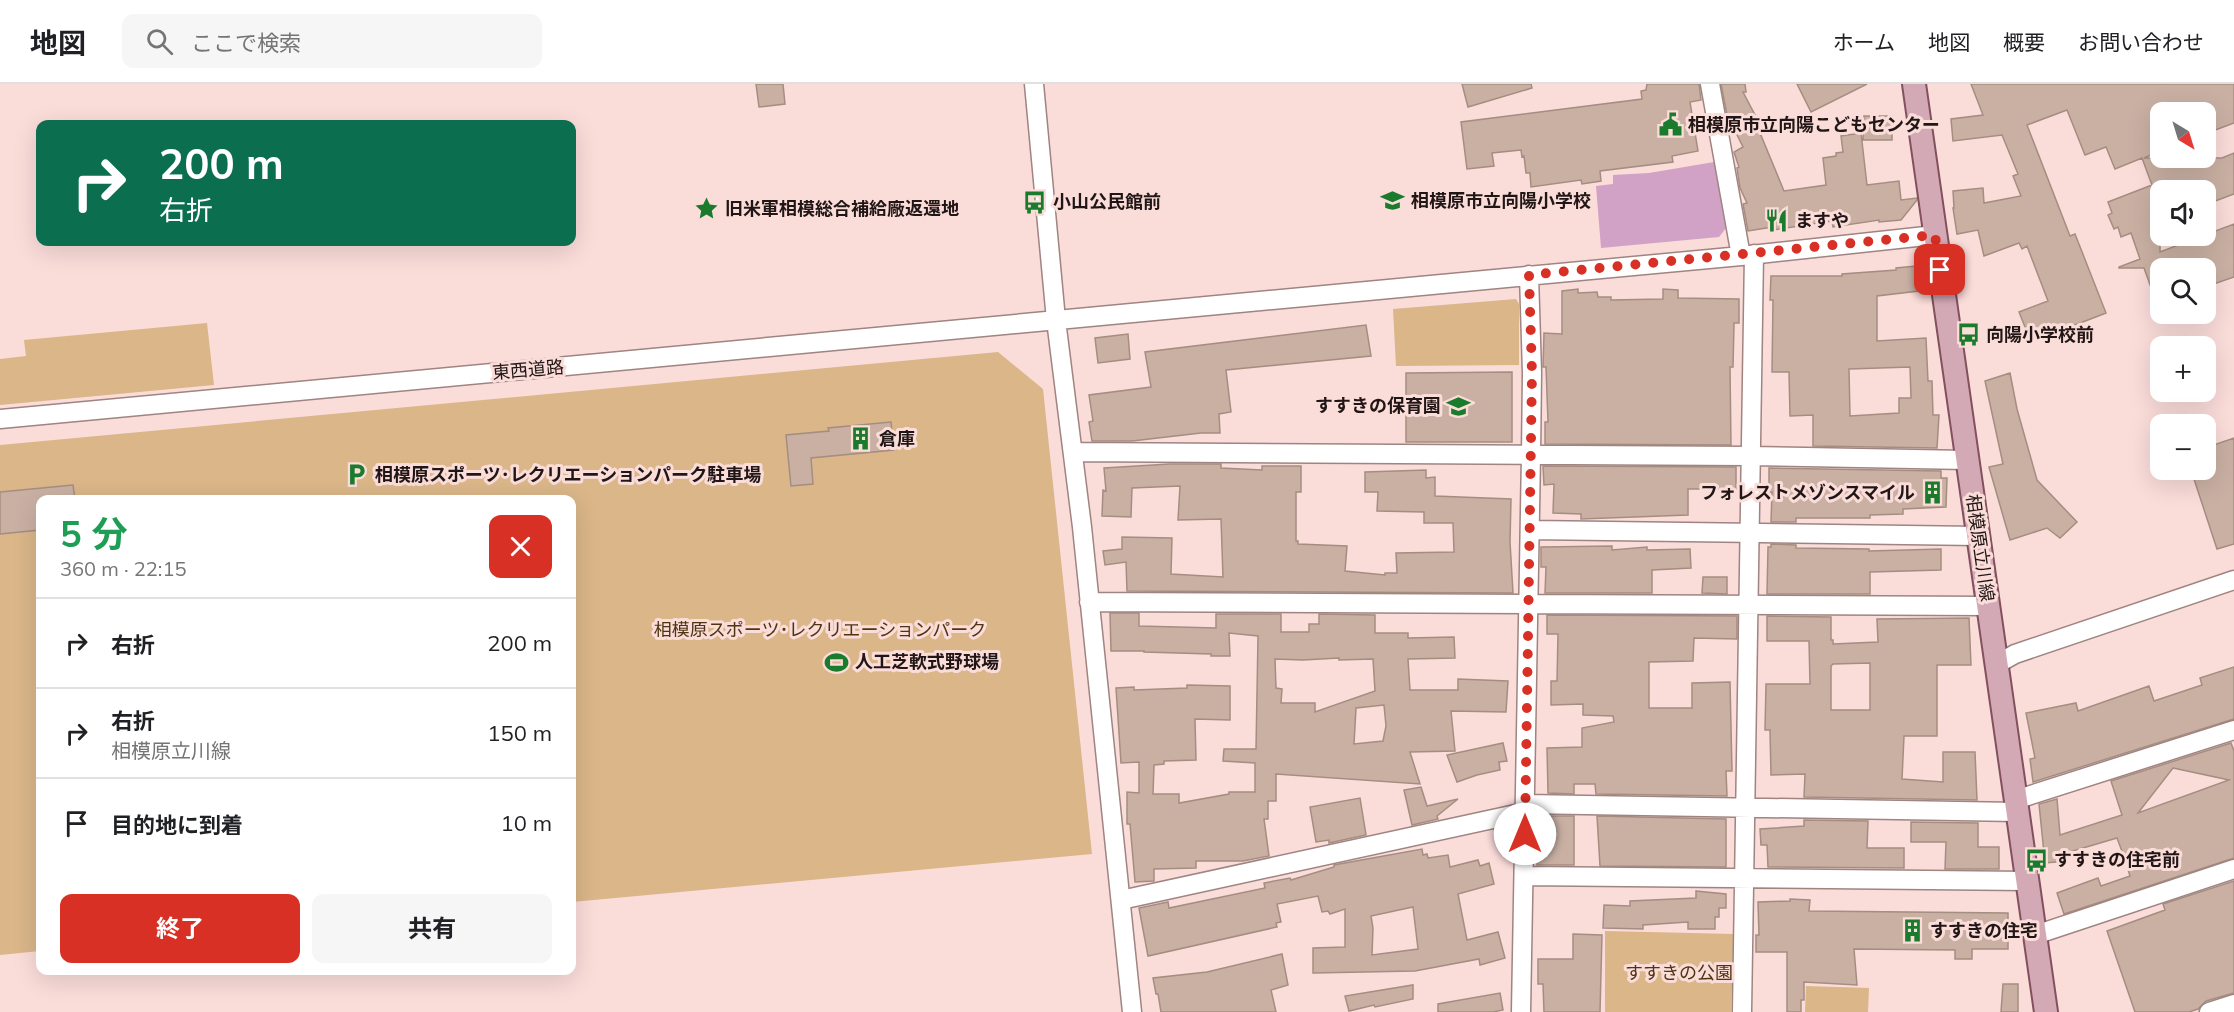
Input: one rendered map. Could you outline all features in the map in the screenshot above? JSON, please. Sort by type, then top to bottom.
[{"type":"main road","name":"相模原立川線","points":[[1914,84],[2046,1012]]},
{"type":"street","points":[[1034,84],[1056,320],[1074,452],[1132,1012]]},
{"type":"street","points":[[1710,84],[1747,255],[1750,456],[1742,1012]]},
{"type":"street","name":"東西道路","points":[[0,419],[1747,255],[1935,235]]},
{"type":"street","points":[[1521,1012],[1532,373],[1529,275]]},
{"type":"street","points":[[1074,452],[1750,456],[1967,460]]},
{"type":"street","points":[[1530,530],[1978,536]]},
{"type":"street","points":[[1996,664],[2015,654],[2234,580]]},
{"type":"street","points":[[1089,602],[1988,606]]},
{"type":"street","points":[[1121,900],[1525,808],[2016,806],[2234,730]]},
{"type":"street","points":[[2035,935],[2234,869]]},
{"type":"street","points":[[1524,876],[2027,881]]},
{"type":"street","points":[[2208,1012],[2234,1004]]},
{"type":"green space","points":[[1516,299],[1519,304],[1519,365],[1396,366],[1393,309]]},
{"type":"green space","points":[[207,323],[214,385],[0,405],[0,359],[26,356],[24,340]]},
{"type":"green space","name":"相模原スポーツ･レクリエーションパーク","points":[[998,352],[1043,389],[1092,854],[576,902],[576,495],[36,495],[36,951],[0,955],[0,445]]},
{"type":"green space","name":"すすきの公園","points":[[1605,931],[1734,934],[1731,1012],[1605,1012]]},
{"type":"green space","points":[[1806,986],[1869,988],[1868,1012],[1805,1012]]},
{"type":"shaded area","points":[[1714,162],[1726,228],[1719,237],[1601,248],[1596,186],[1613,184],[1613,175],[1649,173]]},
{"type":"building","points":[[756,84],[783,84],[785,104],[759,107]]},
{"type":"building","points":[[1462,84],[1531,84],[1532,88],[1468,107]]},
{"type":"building","points":[[1647,84],[1699,84],[1701,100],[1690,102],[1698,151],[1672,156],[1673,162],[1600,171],[1601,181],[1582,184],[1581,180],[1531,187],[1530,173],[1526,173],[1521,150],[1492,153],[1494,166],[1467,169],[1461,122],[1642,99],[1641,91],[1646,90]]},
{"type":"building","points":[[1721,84],[1745,84],[1746,92],[1743,92],[1755,115],[1753,116],[1784,191],[1826,185],[1823,158],[1836,156],[1836,153],[1843,152],[1841,136],[1861,133],[1867,185],[1899,181],[1901,200],[1917,198],[1917,200],[1901,220],[1879,222],[1879,220],[1833,227],[1832,221],[1773,230],[1773,227],[1748,231],[1743,204],[1747,203],[1740,188],[1737,168],[1739,167],[1734,152],[1743,147],[1727,115]]},
{"type":"building","points":[[1797,84],[1867,84],[1811,112]]},
{"type":"building","points":[[1971,84],[2234,84],[2234,123],[2216,130],[2216,102],[2150,102],[2150,155],[2144,158],[2150,158],[2150,168],[2216,168],[2216,158],[2234,153],[2234,194],[2216,201],[2216,180],[2150,180],[2142,158],[2115,169],[2106,147],[2085,155],[2067,110],[2027,125],[2070,236],[2075,234],[2106,313],[2031,342],[2019,312],[2048,301],[2027,246],[2022,249],[2019,243],[1984,256],[1978,230],[1957,234],[1953,191],[1983,188],[1984,203],[2021,196],[2013,176],[2018,174],[2002,135],[1953,141],[1951,119],[1983,115]]},
{"type":"building","points":[[1864,116],[1892,116],[1892,140],[1863,140]]},
{"type":"building","points":[[2150,186],[2150,246],[2160,246],[2160,252],[2176,246],[2216,246],[2216,231],[2234,224],[2234,277],[2216,283],[2216,258],[2150,258],[2150,285],[2144,268],[2119,268],[2140,259],[2131,233],[2121,237],[2118,227],[2114,229],[2108,215],[2112,213],[2108,202]]},
{"type":"building","points":[[1916,266],[1919,291],[1877,296],[1877,341],[1926,338],[1928,381],[1932,381],[1933,415],[1939,415],[1937,448],[1813,446],[1813,415],[1790,416],[1789,372],[1772,372],[1771,276],[1842,276],[1842,274],[1896,270],[1896,268]],"holes":[[[1910,367],[1911,398],[1899,398],[1899,413],[1850,416],[1849,369]]]},
{"type":"building","points":[[1578,289],[1578,293],[1597,292],[1598,297],[1611,297],[1611,300],[1663,299],[1663,289],[1678,290],[1678,298],[1739,299],[1739,323],[1734,323],[1733,367],[1730,367],[1731,445],[1545,444],[1545,422],[1548,422],[1546,367],[1543,367],[1544,333],[1562,334],[1562,291]]},
{"type":"building","points":[[1366,325],[1371,356],[1226,370],[1231,412],[1219,414],[1220,433],[1132,441],[1092,441],[1089,422],[1093,421],[1089,395],[1151,387],[1145,352]]},
{"type":"building","points":[[1128,334],[1130,359],[1098,363],[1095,338]]},
{"type":"building","name":"すすきの保育園","points":[[1512,372],[1512,442],[1406,442],[1406,373]]},
{"type":"building","points":[[2010,373],[2017,409],[2037,480],[2077,522],[2060,538],[2047,528],[2010,540],[1989,467],[2003,464],[1985,381]]},
{"type":"building","points":[[891,422],[894,450],[811,458],[813,484],[791,486],[786,435]]},
{"type":"building","points":[[2234,438],[2234,544],[2217,549],[2194,480],[2216,480],[2216,444]]},
{"type":"building","points":[[1221,464],[1221,468],[1262,470],[1262,466],[1301,466],[1301,492],[1296,492],[1296,541],[1298,544],[1347,546],[1345,571],[1385,575],[1385,573],[1397,573],[1396,553],[1454,552],[1453,523],[1424,523],[1424,512],[1377,511],[1378,492],[1365,492],[1365,472],[1426,470],[1426,478],[1435,477],[1435,496],[1511,499],[1510,542],[1513,593],[1127,591],[1126,562],[1105,565],[1103,551],[1122,549],[1122,537],[1172,538],[1171,574],[1223,577],[1221,519],[1178,520],[1180,486],[1132,488],[1131,517],[1102,516],[1103,490],[1106,491],[1104,468]]},
{"type":"building","points":[[1543,466],[1736,467],[1736,489],[1688,489],[1688,515],[1581,519],[1581,514],[1553,513],[1554,484],[1544,485]]},
{"type":"building","points":[[1769,468],[1941,471],[1941,478],[1947,478],[1946,507],[1903,509],[1903,514],[1870,515],[1870,518],[1796,518],[1796,522],[1771,522],[1772,492],[1769,492]]},
{"type":"building","points":[[73,485],[74,495],[36,495],[36,530],[0,534],[0,492]]},
{"type":"building","points":[[1771,544],[1796,545],[1796,548],[1869,549],[1869,551],[1941,549],[1941,570],[1870,572],[1870,594],[1767,594],[1768,547],[1771,547]]},
{"type":"building","points":[[1612,546],[1612,550],[1647,547],[1647,550],[1690,549],[1691,568],[1652,570],[1652,593],[1545,593],[1546,567],[1541,567],[1541,547]]},
{"type":"building","points":[[1703,577],[1727,577],[1727,594],[1702,593]]},
{"type":"building","points":[[1110,613],[1139,613],[1139,626],[1216,628],[1216,614],[1281,614],[1281,632],[1309,632],[1309,624],[1319,624],[1319,614],[1375,615],[1375,633],[1408,633],[1408,638],[1454,637],[1455,658],[1408,659],[1410,690],[1458,690],[1458,679],[1508,681],[1506,712],[1451,711],[1455,751],[1410,752],[1420,784],[1276,774],[1276,801],[1268,801],[1268,819],[1264,819],[1269,856],[1243,861],[1196,861],[1196,868],[1154,869],[1154,881],[1135,882],[1130,824],[1127,824],[1127,792],[1139,793],[1139,762],[1121,763],[1116,688],[1134,687],[1134,690],[1187,688],[1187,685],[1230,686],[1230,720],[1195,719],[1196,760],[1164,761],[1164,764],[1154,765],[1153,794],[1179,794],[1179,803],[1229,794],[1229,792],[1255,792],[1255,763],[1223,761],[1224,749],[1256,749],[1258,636],[1229,633],[1230,656],[1111,651]],"holes":[[[1339,658],[1339,660],[1373,659],[1375,691],[1315,712],[1315,703],[1281,703],[1282,689],[1276,688],[1275,659]],[[1384,705],[1386,726],[1383,741],[1354,744],[1356,708]]]},
{"type":"building","points":[[1547,615],[1737,616],[1737,639],[1694,638],[1693,661],[1649,662],[1649,708],[1692,708],[1692,683],[1730,682],[1732,771],[1726,771],[1727,796],[1596,794],[1595,784],[1574,784],[1574,794],[1548,793],[1547,748],[1582,747],[1582,728],[1614,722],[1613,716],[1583,715],[1583,704],[1551,705],[1551,681],[1557,681],[1558,634],[1547,634]]},
{"type":"building","points":[[1767,616],[1831,617],[1833,644],[1878,642],[1877,619],[1969,618],[1971,665],[1937,665],[1937,736],[1904,736],[1902,779],[1943,782],[1943,752],[1975,752],[1977,800],[1804,797],[1805,774],[1771,775],[1770,730],[1765,730],[1766,684],[1810,684],[1809,641],[1767,641]],"holes":[[[1870,663],[1870,710],[1831,710],[1831,666],[1833,664]]]},
{"type":"building","points":[[2234,667],[2234,719],[2033,782],[2030,759],[2035,758],[2026,713],[2076,703],[2078,711],[2149,686],[2154,701],[2202,685],[2200,678]]},
{"type":"building","points":[[1503,743],[1507,761],[1499,762],[1500,770],[1457,782],[1447,755]]},
{"type":"building","points":[[2231,743],[2234,751],[2234,858],[2064,914],[2057,893],[2098,878],[2101,886],[2130,876],[2127,866],[2147,859],[2145,852],[2123,854],[2117,838],[2066,853],[2067,861],[2045,863],[2039,804],[2057,799],[2060,835],[2122,815],[2111,781]],"holes":[[[2173,768],[2229,780],[2138,813]]]},
{"type":"building","points":[[1421,787],[1427,806],[1458,799],[1437,816],[1438,819],[1412,825],[1404,790]]},
{"type":"building","points":[[1360,798],[1366,835],[1329,843],[1329,840],[1316,842],[1310,807]]},
{"type":"building","points":[[1548,816],[1574,816],[1574,865],[1537,865],[1540,839],[1536,839],[1537,817],[1547,818]]},
{"type":"building","points":[[1597,816],[1726,819],[1726,867],[1600,866]]},
{"type":"building","points":[[1804,820],[1868,821],[1867,848],[1904,848],[1904,868],[1768,867],[1767,845],[1761,845],[1760,829],[1804,826]]},
{"type":"building","points":[[1911,822],[1978,823],[1978,847],[1999,847],[1999,869],[1945,869],[1946,842],[1911,842]]},
{"type":"building","points":[[1422,849],[1423,855],[1427,854],[1428,858],[1448,855],[1450,867],[1478,860],[1480,866],[1489,863],[1494,884],[1458,894],[1467,940],[1498,932],[1505,958],[1480,965],[1479,959],[1415,971],[1313,973],[1313,948],[1345,947],[1345,909],[1330,914],[1328,911],[1322,912],[1318,896],[1277,904],[1281,922],[1276,923],[1277,927],[1148,956],[1139,908],[1168,902],[1169,908],[1265,888],[1264,883],[1290,878],[1291,880],[1334,867],[1334,865]],"holes":[[[1413,907],[1418,949],[1372,955],[1371,916]]]},
{"type":"building","points":[[2234,881],[2234,993],[2206,1001],[2198,1009],[2189,1012],[2135,1012],[2107,931],[2165,910],[2163,904]]},
{"type":"building","points":[[1696,891],[1726,894],[1726,908],[1719,908],[1719,917],[1715,917],[1715,929],[1688,929],[1688,922],[1643,925],[1643,929],[1603,928],[1604,905],[1630,906],[1630,901],[1696,898]]},
{"type":"building","points":[[1790,899],[1810,900],[1809,911],[2008,913],[2008,949],[1972,949],[1972,959],[1955,959],[1955,950],[1854,949],[1857,985],[1804,982],[1801,1012],[1787,1012],[1787,952],[1756,952],[1756,935],[1759,935],[1758,902],[1790,901]]},
{"type":"building","points":[[1573,934],[1602,935],[1600,1012],[1544,1012],[1543,984],[1538,984],[1538,959],[1573,959]]},
{"type":"building","points":[[1282,954],[1288,985],[1271,990],[1276,1012],[1161,1012],[1153,978],[1207,972]]},
{"type":"building","points":[[2003,984],[2018,984],[2018,1012],[2001,1012]]},
{"type":"building","points":[[1413,985],[1413,999],[1349,1011],[1345,996]]},
{"type":"building","points":[[1500,993],[1503,1010],[1438,1012],[1438,1004]]},
{"type":"place","name":"相模原市立向陽こどもセンター","points":[[1670,125]]},
{"type":"place","name":"相模原市立向陽小学校","points":[[1393,201]]},
{"type":"place","name":"小山公民館前","points":[[1035,202]]},
{"type":"place","name":"旧米軍相模総合補給廠返還地","points":[[707,209]]},
{"type":"place","name":"ますや","points":[[1777,221]]},
{"type":"place","name":"向陽小学校前","points":[[1968,335]]},
{"type":"place","name":"すすきの保育園","points":[[1459,406]]},
{"type":"place","name":"倉庫","points":[[861,439]]},
{"type":"place","name":"相模原スポーツ･レクリエーションパーク駐車場","points":[[357,475]]},
{"type":"place","name":"フォレストメゾンスマイル","points":[[1933,493]]},
{"type":"place","name":"人工芝軟式野球場","points":[[837,662]]},
{"type":"place","name":"すすきの住宅前","points":[[2036,860]]},
{"type":"place","name":"すすきの住宅","points":[[1912,931]]},
{"type":"route","points":[[1525,834],[1532,373],[1529,275],[1741,256],[1935,235],[1940,270]]}]
